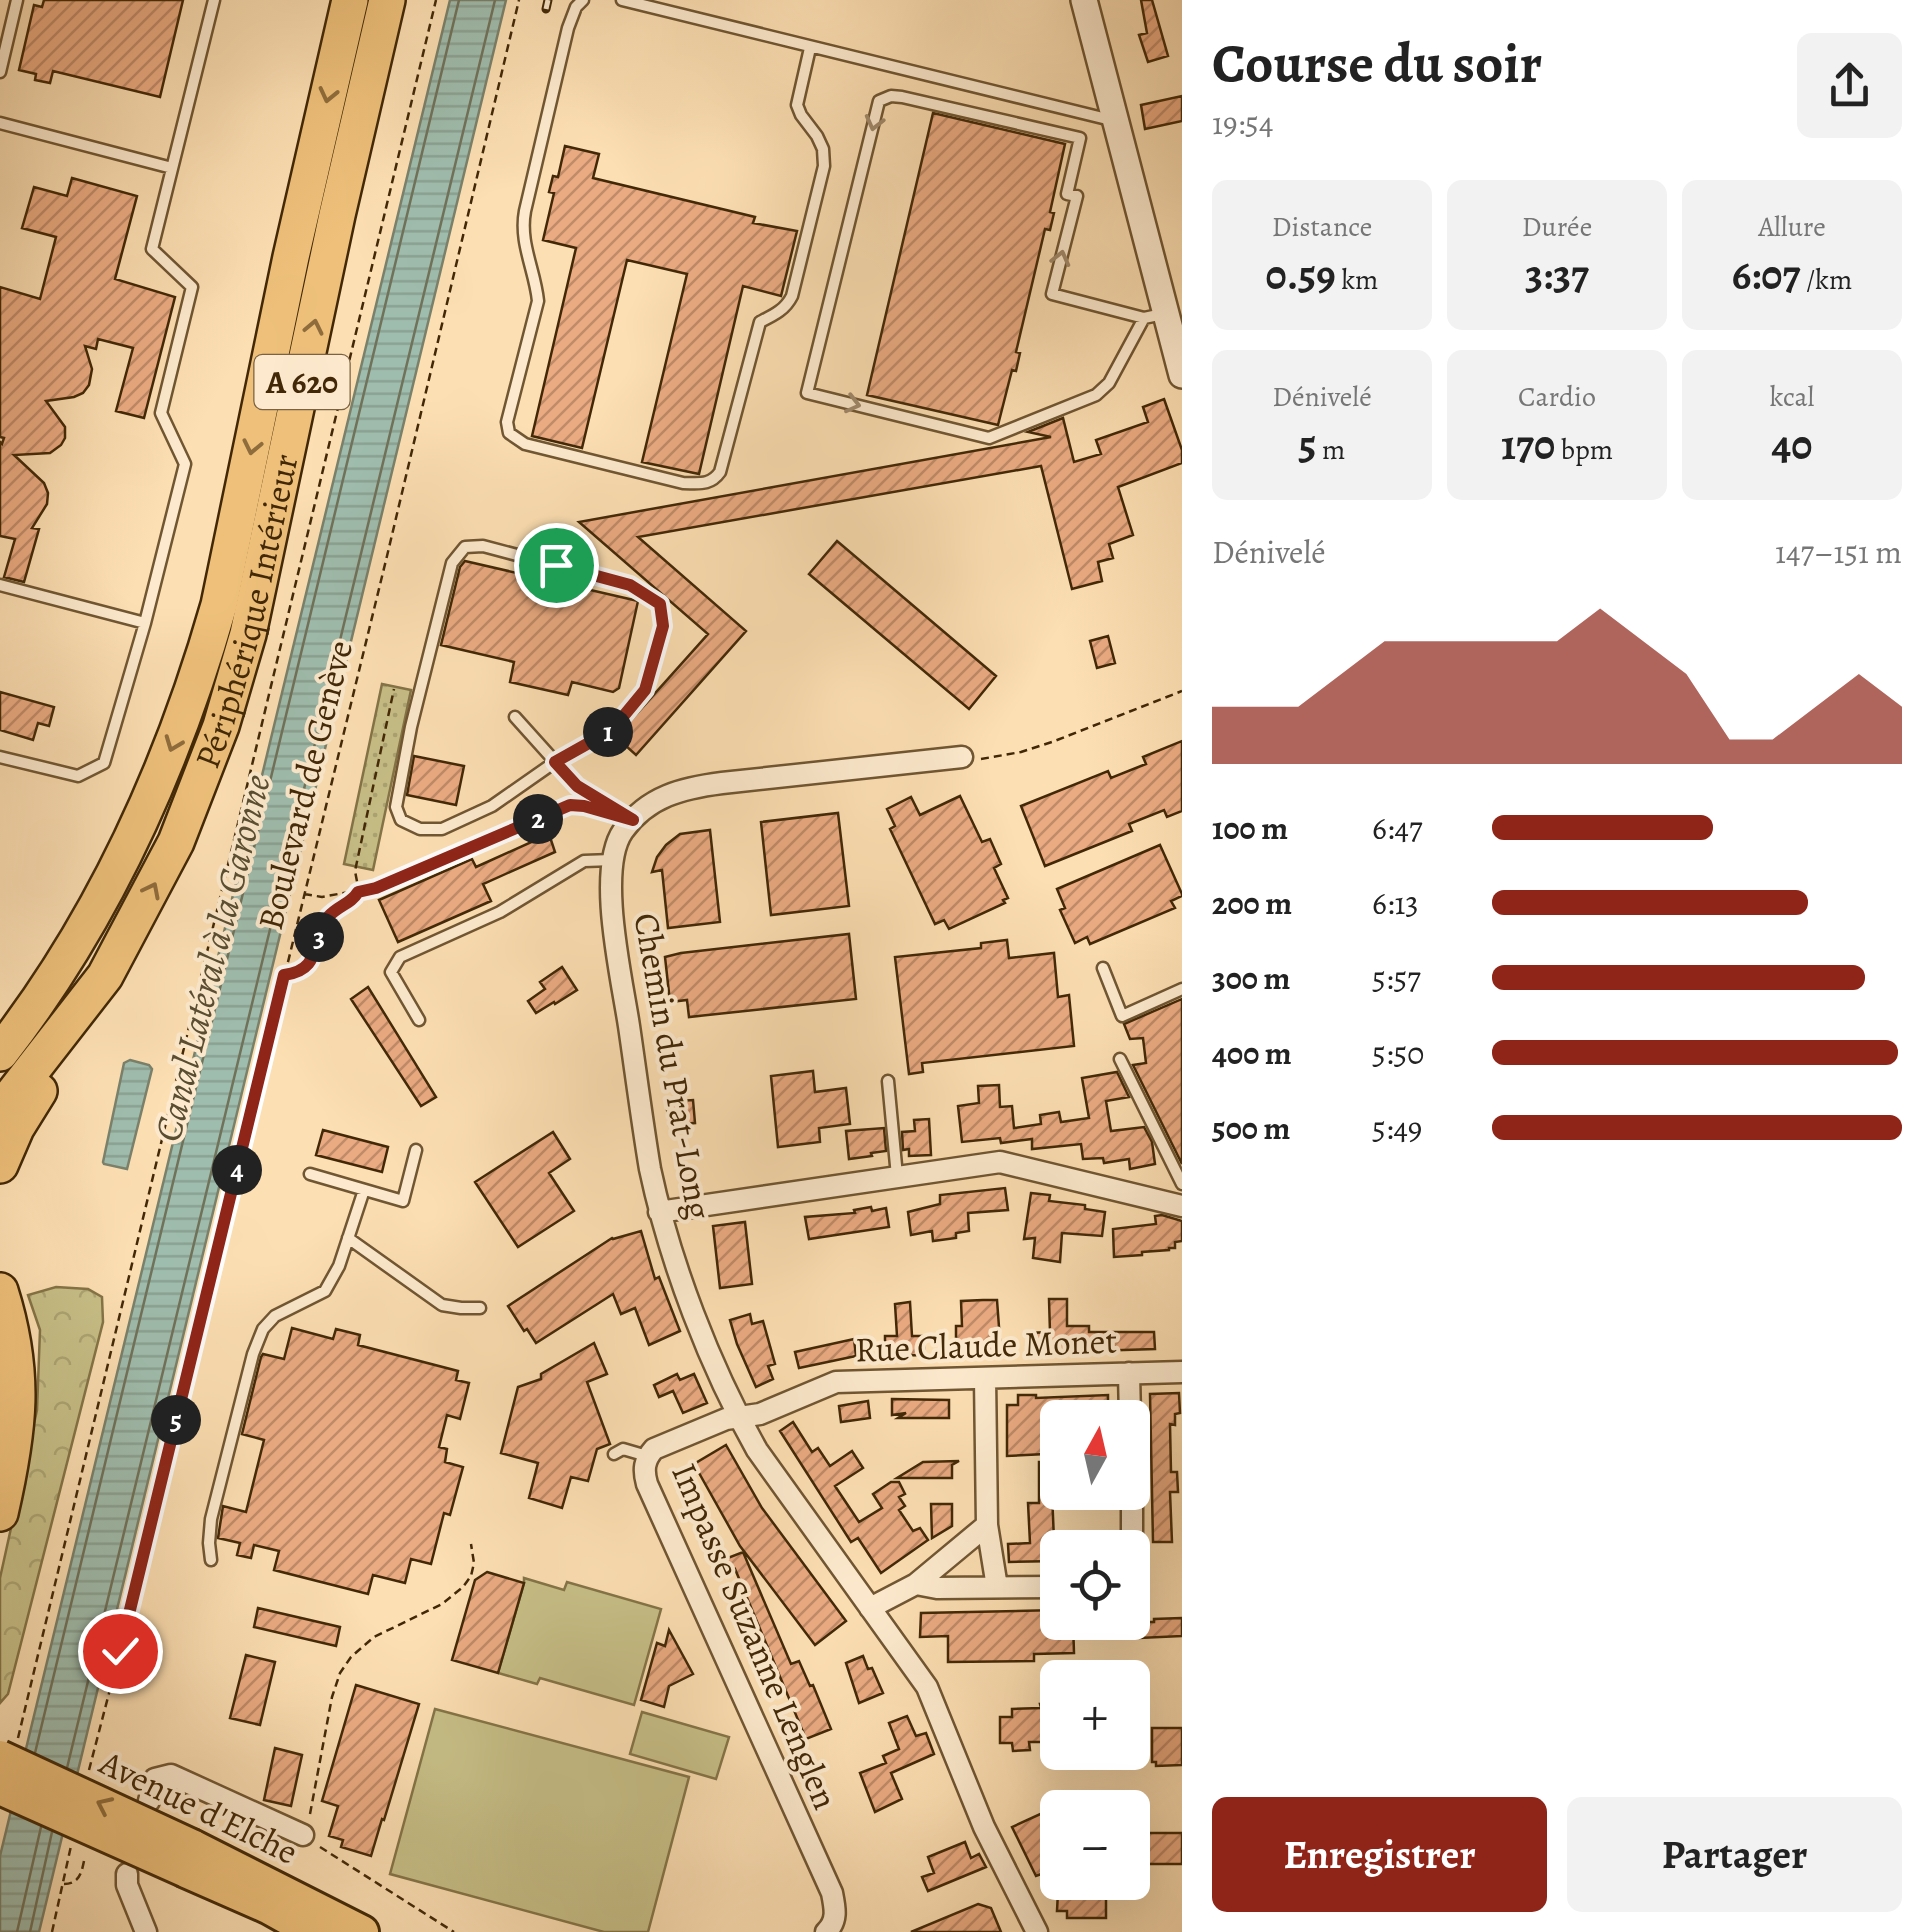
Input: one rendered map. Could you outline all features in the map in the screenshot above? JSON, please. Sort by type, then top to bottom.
[{"type":"highway","name":"A 620","points":[[0,1053],[91,919],[141,820],[206,652],[350,0]]},
{"type":"highway","name":"Périphérique Intérieur","points":[[0,1111],[105,976],[176,842],[221,726],[248,634],[337,214],[387,0]]},
{"type":"highway","points":[[0,1165],[26,1112],[76,1042],[105,976]]},
{"type":"highway","points":[[0,1019],[50,981]]},
{"type":"highway","points":[[0,1291],[15,1348],[18,1404],[0,1513]]},
{"type":"highway","name":"Avenue d'Elche","points":[[9,1746],[314,1932]]},
{"type":"highway","name":"Avenue d'Elche","points":[[0,1788],[190,1859],[362,1932]]},
{"type":"street","points":[[1084,0],[1117,122],[1156,316],[1182,375]]},
{"type":"street","name":"Chemin du Prat-Long","points":[[962,757],[688,788],[666,795],[648,804],[622,832],[612,860],[612,909],[635,1078],[659,1212],[697,1320],[757,1450],[927,1687],[984,1827],[1038,1932]]},
{"type":"street","points":[[659,1212],[1000,1162],[1182,1206]]},
{"type":"street","name":"Rue Claude Monet","points":[[739,1418],[760,1414],[836,1382],[1182,1372]]},
{"type":"street","points":[[1129,1373],[1130,1400]]},
{"type":"street","points":[[984,1378],[987,1525],[997,1588]]},
{"type":"street","name":"Impasse Suzanne Lenglen","points":[[739,1418],[726,1419],[654,1449],[644,1470],[832,1894],[836,1912],[826,1932]]},
{"type":"street","points":[[870,1608],[916,1584],[987,1525]]},
{"type":"street","points":[[916,1584],[938,1588],[1040,1587]]},
{"type":"street","points":[[150,1802],[155,1779],[171,1775],[302,1835]]},
{"type":"street","points":[[127,1874],[127,1885],[146,1932]]},
{"type":"lane","points":[[0,72],[18,0]]},
{"type":"lane","points":[[0,757],[78,776],[104,763],[145,624],[185,464],[161,413],[192,287],[152,249],[214,0]]},
{"type":"lane","points":[[584,0],[576,7],[568,28],[524,212],[522,233],[538,301],[507,422],[509,433],[525,444],[684,482],[704,484],[720,472],[760,322],[787,306],[792,296],[824,166],[818,136],[797,105],[810,48]]},
{"type":"lane","points":[[622,0],[1117,122]]},
{"type":"lane","points":[[891,96],[1080,138],[1067,194],[1076,196],[1052,294],[1156,316],[1109,383],[1096,394],[990,438],[807,392],[879,102],[891,96]]},
{"type":"lane","points":[[0,123],[172,168]]},
{"type":"lane","points":[[484,546],[630,585],[660,604],[663,626],[645,690],[612,730],[555,762],[492,806],[442,829],[420,828],[401,820],[396,807],[411,727],[452,562],[465,548],[484,546]]},
{"type":"lane","points":[[0,585],[145,624]]},
{"type":"lane","points":[[515,717],[577,786],[633,820]]},
{"type":"lane","points":[[419,1020],[390,972],[400,957],[500,912],[584,862],[612,860]]},
{"type":"lane","points":[[1102,968],[1122,1016],[1182,990]]},
{"type":"lane","points":[[1120,1060],[1182,1184]]},
{"type":"lane","points":[[888,1080],[898,1178]]},
{"type":"lane","points":[[310,1174],[403,1201],[416,1150]]},
{"type":"lane","points":[[212,1560],[211,1519],[253,1354],[264,1329],[275,1316],[325,1291],[338,1266],[364,1190]]},
{"type":"lane","points":[[348,1238],[442,1305],[480,1308]]},
{"type":"lane","points":[[614,1454],[624,1449],[648,1456]]},
{"type":"path","points":[[9,1746],[436,0]]},
{"type":"path","name":"Boulevard de Genève","points":[[86,1779],[519,0]]},
{"type":"path","points":[[284,975],[299,973],[309,964],[324,923],[338,906],[354,899],[358,892],[355,871],[394,689]]},
{"type":"path","points":[[962,757],[986,759],[1021,752],[1182,691]]},
{"type":"path","points":[[304,894],[322,897],[376,888],[570,805],[584,806]]},
{"type":"path","points":[[454,1932],[302,1835],[340,1673],[374,1637],[442,1604],[463,1587],[474,1562],[472,1544]]},
{"type":"path","points":[[52,1932],[72,1843]]},
{"type":"path","points":[[64,1884],[79,1880],[87,1850]]},
{"type":"green space","points":[[382,684],[411,690],[373,870],[344,864]]},
{"type":"green space","points":[[56,1287],[88,1289],[102,1297],[103,1322],[8,1694],[0,1703],[0,1578],[37,1410],[40,1330],[28,1295]]},
{"type":"green space","points":[[524,1578],[564,1590],[567,1582],[661,1609],[634,1705],[540,1678],[537,1684],[498,1673]]},
{"type":"green space","points":[[435,1709],[689,1777],[648,1932],[604,1932],[390,1874]]},
{"type":"green space","points":[[642,1712],[729,1737],[716,1779],[630,1754]]},
{"type":"water","points":[[450,0],[506,0],[39,1932],[0,1932],[0,1856]]},
{"type":"water","points":[[130,1060],[152,1069],[127,1169],[103,1162],[124,1063]]},
{"type":"building","points":[[44,0],[183,0],[160,97],[53,71],[50,83],[35,80],[36,74],[19,70],[34,5],[42,7]]},
{"type":"building","points":[[1141,0],[1152,0],[1168,56],[1148,62],[1139,35],[1147,33]]},
{"type":"building","points":[[1182,96],[1182,121],[1145,129],[1141,105]]},
{"type":"building","points":[[933,113],[1065,144],[1050,212],[1054,213],[1050,230],[1045,229],[1016,352],[1020,353],[1016,371],[1012,370],[998,425],[867,395]]},
{"type":"building","points":[[565,146],[599,154],[593,178],[755,217],[753,223],[797,231],[781,296],[743,286],[699,474],[642,462],[687,274],[627,260],[582,448],[532,436],[576,248],[543,240],[554,193],[549,192],[553,176],[558,177]]},
{"type":"building","points":[[72,178],[137,196],[115,279],[175,297],[144,418],[116,411],[133,348],[98,339],[96,349],[85,346],[92,369],[83,393],[46,401],[65,427],[61,445],[50,453],[14,455],[44,483],[48,493],[47,504],[32,528],[39,529],[24,582],[4,577],[15,539],[0,536],[0,442],[4,438],[0,437],[0,287],[40,299],[56,237],[22,228],[34,187],[67,196]]},
{"type":"building","points":[[1164,399],[1182,450],[1182,463],[1118,487],[1133,535],[1109,544],[1113,558],[1098,562],[1102,581],[1072,589],[1041,466],[638,537],[746,631],[636,755],[616,737],[708,634],[579,522],[1051,437],[1028,432],[1063,418],[1074,462],[1101,454],[1096,440],[1148,422],[1143,407]]},
{"type":"building","points":[[837,541],[996,676],[969,709],[809,574]]},
{"type":"building","points":[[465,561],[638,601],[619,688],[613,692],[572,682],[568,695],[510,682],[514,662],[441,645],[460,567]]},
{"type":"building","points":[[1108,636],[1115,663],[1097,668],[1090,641]]},
{"type":"building","points":[[0,692],[54,707],[49,726],[38,723],[33,740],[0,730]]},
{"type":"building","points":[[1182,741],[1182,811],[1167,817],[1164,810],[1129,824],[1132,831],[1045,866],[1021,806],[1108,771],[1111,778],[1146,764],[1143,757]]},
{"type":"building","points":[[414,756],[464,766],[456,805],[407,795]]},
{"type":"building","points":[[960,796],[982,842],[990,839],[1001,864],[994,868],[1008,898],[1003,900],[1005,903],[949,929],[944,920],[935,924],[890,829],[895,826],[887,809],[911,797],[920,815]]},
{"type":"building","points":[[838,813],[849,906],[771,915],[761,822]]},
{"type":"building","points":[[710,830],[720,922],[668,928],[662,870],[652,872],[657,857],[680,834]]},
{"type":"building","points":[[549,834],[555,852],[483,884],[491,901],[398,942],[379,900],[472,859],[476,867]]},
{"type":"building","points":[[1160,845],[1182,894],[1171,901],[1175,908],[1090,944],[1087,937],[1075,943],[1060,910],[1065,908],[1057,889]]},
{"type":"building","points":[[849,934],[856,999],[689,1017],[687,1000],[670,1002],[665,957]]},
{"type":"building","points":[[1007,940],[1009,958],[1054,953],[1058,997],[1069,995],[1074,1046],[922,1063],[923,1072],[909,1074],[895,957],[981,948],[981,943]]},
{"type":"building","points":[[562,967],[577,990],[536,1013],[528,1001],[545,989],[540,982]]},
{"type":"building","points":[[368,987],[436,1097],[421,1106],[351,999]]},
{"type":"building","points":[[1182,999],[1182,1164],[1133,1065],[1146,1063],[1143,1038],[1130,1039],[1124,1024]]},
{"type":"building","points":[[813,1071],[815,1092],[846,1088],[850,1124],[819,1128],[820,1142],[778,1147],[771,1076]]},
{"type":"building","points":[[1117,1072],[1129,1097],[1106,1101],[1111,1131],[1144,1127],[1152,1142],[1155,1164],[1130,1169],[1129,1159],[1104,1163],[1103,1158],[1083,1159],[1081,1144],[1032,1149],[1032,1139],[962,1142],[958,1106],[979,1103],[978,1086],[999,1085],[1000,1107],[1012,1106],[1014,1128],[1041,1124],[1040,1115],[1059,1112],[1061,1122],[1089,1118],[1082,1078]]},
{"type":"building","points":[[693,1100],[695,1123],[669,1125],[666,1102]]},
{"type":"building","points":[[929,1119],[931,1155],[909,1156],[909,1149],[903,1150],[902,1132],[915,1131],[914,1120]]},
{"type":"building","points":[[884,1128],[886,1151],[849,1159],[846,1131]]},
{"type":"building","points":[[323,1130],[388,1147],[382,1172],[316,1155]]},
{"type":"building","points":[[553,1132],[570,1159],[549,1173],[574,1211],[518,1247],[475,1182]]},
{"type":"building","points":[[1005,1188],[1008,1210],[968,1213],[969,1231],[956,1233],[956,1238],[933,1241],[932,1231],[911,1235],[908,1212],[940,1204],[940,1195]]},
{"type":"building","points":[[1031,1193],[1050,1195],[1049,1201],[1085,1205],[1085,1209],[1105,1212],[1102,1236],[1062,1233],[1060,1262],[1033,1258],[1035,1238],[1024,1239]]},
{"type":"building","points":[[871,1207],[872,1211],[886,1208],[889,1227],[809,1239],[805,1217],[855,1213],[854,1210]]},
{"type":"building","points":[[1155,1216],[1182,1221],[1182,1241],[1175,1242],[1175,1248],[1114,1257],[1113,1229],[1156,1224]]},
{"type":"building","points":[[745,1222],[752,1284],[720,1288],[713,1226]]},
{"type":"building","points":[[641,1231],[655,1279],[659,1277],[680,1331],[649,1345],[635,1308],[621,1314],[613,1294],[536,1343],[527,1329],[524,1331],[508,1306],[612,1238]]},
{"type":"building","points":[[1049,1299],[1067,1299],[1067,1326],[1089,1326],[1089,1332],[1154,1332],[1155,1349],[1028,1353],[1028,1333],[1050,1332]]},
{"type":"building","points":[[997,1300],[1001,1354],[962,1354],[962,1342],[956,1342],[956,1326],[962,1326],[961,1301]]},
{"type":"building","points":[[910,1302],[912,1336],[923,1336],[925,1355],[885,1356],[885,1336],[897,1336],[895,1304]]},
{"type":"building","points":[[750,1314],[752,1324],[763,1321],[775,1364],[768,1366],[773,1379],[756,1387],[730,1320]]},
{"type":"building","points":[[292,1328],[333,1339],[336,1329],[360,1335],[358,1345],[458,1371],[456,1380],[469,1383],[460,1419],[447,1415],[439,1447],[447,1449],[445,1462],[463,1467],[450,1515],[444,1513],[431,1564],[411,1559],[405,1583],[373,1575],[368,1594],[274,1570],[279,1551],[254,1545],[251,1558],[237,1555],[240,1543],[218,1538],[223,1506],[246,1512],[264,1440],[242,1434],[261,1357],[263,1354],[284,1359]]},
{"type":"building","points":[[854,1339],[856,1356],[799,1368],[795,1352]]},
{"type":"building","points":[[594,1343],[607,1374],[587,1382],[610,1444],[597,1449],[588,1481],[571,1477],[562,1508],[529,1498],[538,1463],[501,1453],[518,1387],[541,1379],[541,1374]]},
{"type":"building","points":[[677,1374],[680,1380],[694,1374],[707,1403],[683,1413],[673,1391],[659,1397],[654,1385]]},
{"type":"building","points":[[1179,1393],[1180,1413],[1175,1414],[1175,1425],[1170,1424],[1171,1472],[1177,1472],[1178,1492],[1170,1492],[1172,1542],[1153,1542],[1150,1394]]},
{"type":"building","points":[[1018,1395],[1108,1395],[1108,1400],[1040,1400],[1040,1454],[1007,1456],[1007,1405],[1018,1405]]},
{"type":"building","points":[[892,1399],[949,1400],[949,1418],[898,1418],[906,1413],[892,1415]]},
{"type":"building","points":[[868,1401],[870,1418],[841,1422],[839,1406]]},
{"type":"building","points":[[793,1422],[812,1452],[818,1448],[830,1466],[852,1451],[863,1468],[835,1486],[859,1522],[882,1508],[873,1494],[891,1482],[899,1482],[905,1494],[899,1497],[905,1506],[899,1510],[913,1531],[920,1528],[928,1540],[881,1573],[858,1538],[851,1542],[780,1431]]},
{"type":"building","points":[[726,1445],[762,1508],[846,1621],[815,1645],[740,1546],[694,1464]]},
{"type":"building","points":[[959,1461],[952,1465],[952,1478],[897,1478],[923,1462]]},
{"type":"building","points":[[1039,1462],[1040,1510],[1053,1510],[1054,1530],[1040,1530],[1040,1561],[1009,1562],[1008,1544],[1030,1543],[1028,1503],[1039,1503]]},
{"type":"building","points":[[931,1504],[952,1504],[952,1526],[932,1538]]},
{"type":"building","points":[[743,1552],[791,1664],[799,1661],[831,1729],[806,1739],[735,1569],[721,1575],[715,1563]]},
{"type":"building","points":[[487,1572],[524,1583],[498,1673],[452,1660],[475,1580]]},
{"type":"building","points":[[258,1608],[340,1627],[336,1646],[254,1627]]},
{"type":"building","points":[[1040,1610],[1040,1640],[1074,1640],[1074,1653],[1034,1654],[1034,1661],[948,1662],[948,1636],[920,1637],[921,1613]]},
{"type":"building","points":[[1182,1618],[1182,1636],[1150,1638],[1150,1622]]},
{"type":"building","points":[[669,1630],[693,1674],[669,1686],[664,1707],[641,1700],[657,1643],[665,1646]]},
{"type":"building","points":[[246,1655],[275,1662],[260,1725],[230,1718]]},
{"type":"building","points":[[863,1656],[883,1693],[859,1703],[846,1663]]},
{"type":"building","points":[[356,1685],[419,1704],[371,1856],[341,1847],[343,1840],[329,1836],[338,1806],[322,1801]]},
{"type":"building","points":[[1040,1708],[1040,1742],[1029,1742],[1030,1750],[1013,1751],[1012,1743],[1000,1743],[1000,1717],[1012,1717],[1012,1709]]},
{"type":"building","points":[[907,1716],[916,1736],[926,1733],[934,1754],[891,1773],[902,1799],[875,1812],[860,1773],[886,1763],[883,1756],[899,1749],[889,1723]]},
{"type":"building","points":[[1152,1728],[1182,1728],[1182,1765],[1156,1766],[1152,1762]]},
{"type":"building","points":[[275,1748],[302,1755],[291,1806],[264,1800]]},
{"type":"building","points":[[1040,1814],[1040,1874],[1036,1876],[1012,1827]]},
{"type":"building","points":[[1150,1833],[1182,1833],[1182,1864],[1150,1864]]},
{"type":"building","points":[[965,1842],[971,1858],[979,1854],[986,1867],[928,1891],[922,1877],[934,1873],[928,1857]]},
{"type":"building","points":[[1058,1900],[1106,1900],[1106,1918],[1067,1918],[1067,1911],[1057,1911]]},
{"type":"building","points":[[978,1904],[991,1908],[1001,1932],[911,1932]]},
{"type":"railway","points":[[546,9],[548,0]]},
{"type":"route","points":[[120,1651],[284,975],[299,973],[309,964],[324,923],[338,906],[354,899],[358,892],[376,888],[570,805],[633,820],[577,786],[555,762],[612,730],[645,690],[663,626],[660,604],[630,585],[556,565]]},
{"type":"water label","name":"Canal Latéral à la Garonne","points":[[212,958]]}]
